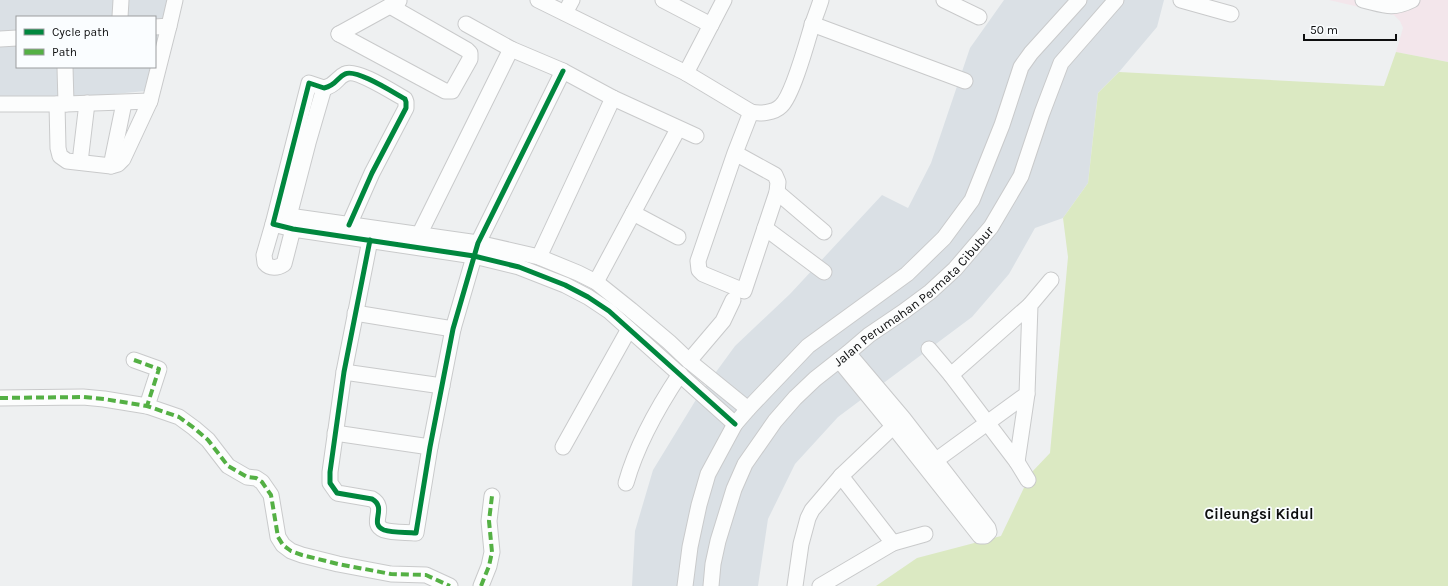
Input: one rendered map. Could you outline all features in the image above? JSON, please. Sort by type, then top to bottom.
[{"type":"street","points":[[120,16],[121,0]]},
{"type":"street","points":[[156,64],[162,27],[175,0]]},
{"type":"street","points":[[538,0],[686,73],[751,112],[758,114],[779,108],[784,102],[797,71],[821,0]]},
{"type":"street","points":[[565,13],[572,0]]},
{"type":"street","points":[[663,0],[712,24]]},
{"type":"street","points":[[686,73],[724,0]]},
{"type":"street","points":[[944,0],[979,17]]},
{"type":"street","name":"Jalan Perumahan Permata Cibubur","points":[[685,586],[690,547],[699,505],[708,474],[735,424],[808,346],[907,274],[944,238],[972,200],[1002,125],[1021,67],[1031,53],[1079,0]]},
{"type":"street","name":"Jalan Perumahan Permata Cibubur","points":[[711,586],[713,564],[725,516],[734,489],[745,464],[774,420],[815,379],[844,357],[869,335],[930,292],[955,269],[991,227],[1021,176],[1042,113],[1061,63],[1116,0]]},
{"type":"street","points":[[1181,0],[1231,14]]},
{"type":"street","points":[[1363,0],[1390,6],[1401,5],[1412,0]]},
{"type":"street","points":[[395,3],[470,53],[470,59],[452,91],[445,91],[339,34],[356,23],[395,3]]},
{"type":"street","points":[[466,24],[512,49],[563,71],[613,98],[696,136]]},
{"type":"street","points":[[812,24],[965,81]]},
{"type":"street","points":[[0,39],[16,38]]},
{"type":"street","points":[[419,235],[512,49]]},
{"type":"street","points":[[65,68],[58,148],[60,156],[67,161],[111,166],[118,164],[123,159],[150,101],[155,68]]},
{"type":"street","points":[[370,240],[344,372],[330,472],[330,483],[332,488],[337,493],[376,501],[379,510],[377,520],[380,528],[385,530],[416,532],[430,447],[453,329],[476,249],[563,71]]},
{"type":"street","points":[[283,222],[309,83],[324,88],[334,85],[345,73],[350,73],[366,78],[388,89],[406,102],[406,108],[372,173],[349,225]]},
{"type":"street","points":[[283,222],[324,88]]},
{"type":"street","points":[[539,257],[613,98]]},
{"type":"street","points":[[0,104],[124,103],[150,101]]},
{"type":"street","points":[[80,162],[87,103]]},
{"type":"street","points":[[111,166],[124,103]]},
{"type":"street","points":[[735,153],[775,175],[778,182],[765,228],[744,291],[703,274],[699,270],[698,260],[735,153],[751,112]]},
{"type":"street","points":[[596,282],[678,129]]},
{"type":"street","points":[[776,192],[824,232]]},
{"type":"street","points":[[633,213],[678,237]]},
{"type":"street","points":[[283,222],[370,240],[476,249],[539,257],[596,282],[748,409]]},
{"type":"street","points":[[283,222],[349,225],[419,235],[476,249],[565,285],[609,310],[735,424]]},
{"type":"street","points":[[765,228],[824,272]]},
{"type":"street","points":[[951,375],[1030,305],[1052,280]]},
{"type":"street","points":[[689,361],[723,321],[733,300]]},
{"type":"street","points":[[1017,462],[1027,394],[1030,305]]},
{"type":"street","points":[[356,313],[453,329]]},
{"type":"street","points":[[563,447],[629,329]]},
{"type":"street","points":[[929,349],[987,422],[1017,462],[1028,480]]},
{"type":"street","points":[[844,357],[931,464],[1027,394]]},
{"type":"street","points":[[134,360],[159,370],[147,406]]},
{"type":"street","points":[[344,372],[442,386]]},
{"type":"street","points":[[626,483],[634,458],[664,398],[680,374]]},
{"type":"street","points":[[0,398],[83,397],[147,406],[179,417],[208,440],[228,466],[247,477],[256,478],[262,482],[271,495],[278,537],[282,545],[291,551],[309,557],[390,574],[426,575],[450,586]]},
{"type":"street","points":[[795,586],[801,544],[808,518],[812,510],[841,476],[898,422]]},
{"type":"street","points":[[335,433],[430,447]]},
{"type":"street","points":[[841,476],[893,543]]},
{"type":"street","points":[[481,586],[489,566],[492,552],[489,521],[492,496]]},
{"type":"street","points":[[820,586],[893,543],[925,534]]},
{"type":"shaded area","points":[[0,0],[179,0],[156,90],[0,105]]},
{"type":"shaded area","points":[[1004,0],[1164,0],[1157,27],[1119,72],[1098,93],[1088,183],[1063,218],[1035,228],[1009,274],[972,317],[838,417],[795,464],[768,519],[758,586],[632,586],[635,531],[653,470],[697,398],[735,346],[790,294],[882,195],[908,208],[931,163],[970,48]]},
{"type":"shaded area","points":[[1329,0],[1448,0],[1448,62],[1396,52],[1403,28],[1400,21],[1394,15]]},
{"type":"green space","points":[[1396,52],[1448,62],[1448,586],[876,586],[917,558],[1001,536],[1031,473],[1050,453],[1068,257],[1063,218],[1088,183],[1098,93],[1119,72],[1384,86]]},
{"type":"marked path","points":[[134,360],[159,369],[147,406]]},
{"type":"marked path","points":[[0,398],[83,397],[104,399],[147,406],[179,417],[208,440],[228,466],[247,477],[256,478],[262,482],[271,495],[278,537],[283,545],[291,551],[338,564],[391,574],[426,575],[450,586]]},
{"type":"marked path","points":[[481,586],[489,566],[492,552],[489,521],[492,496]]},
{"type":"cycle path","points":[[370,240],[344,372],[330,472],[330,483],[337,493],[372,499],[376,503],[379,511],[377,520],[378,524],[384,530],[416,533],[430,447],[453,329],[478,243],[563,71]]},
{"type":"cycle path","points":[[349,225],[372,173],[406,108],[405,99],[366,78],[350,73],[345,74],[332,85],[324,88],[309,83],[273,224],[293,229],[474,256],[519,267],[565,285],[588,297],[609,311],[735,424]]},
{"type":"district","name":"Cileungsi Kidul","points":[[1259,514]]}]
